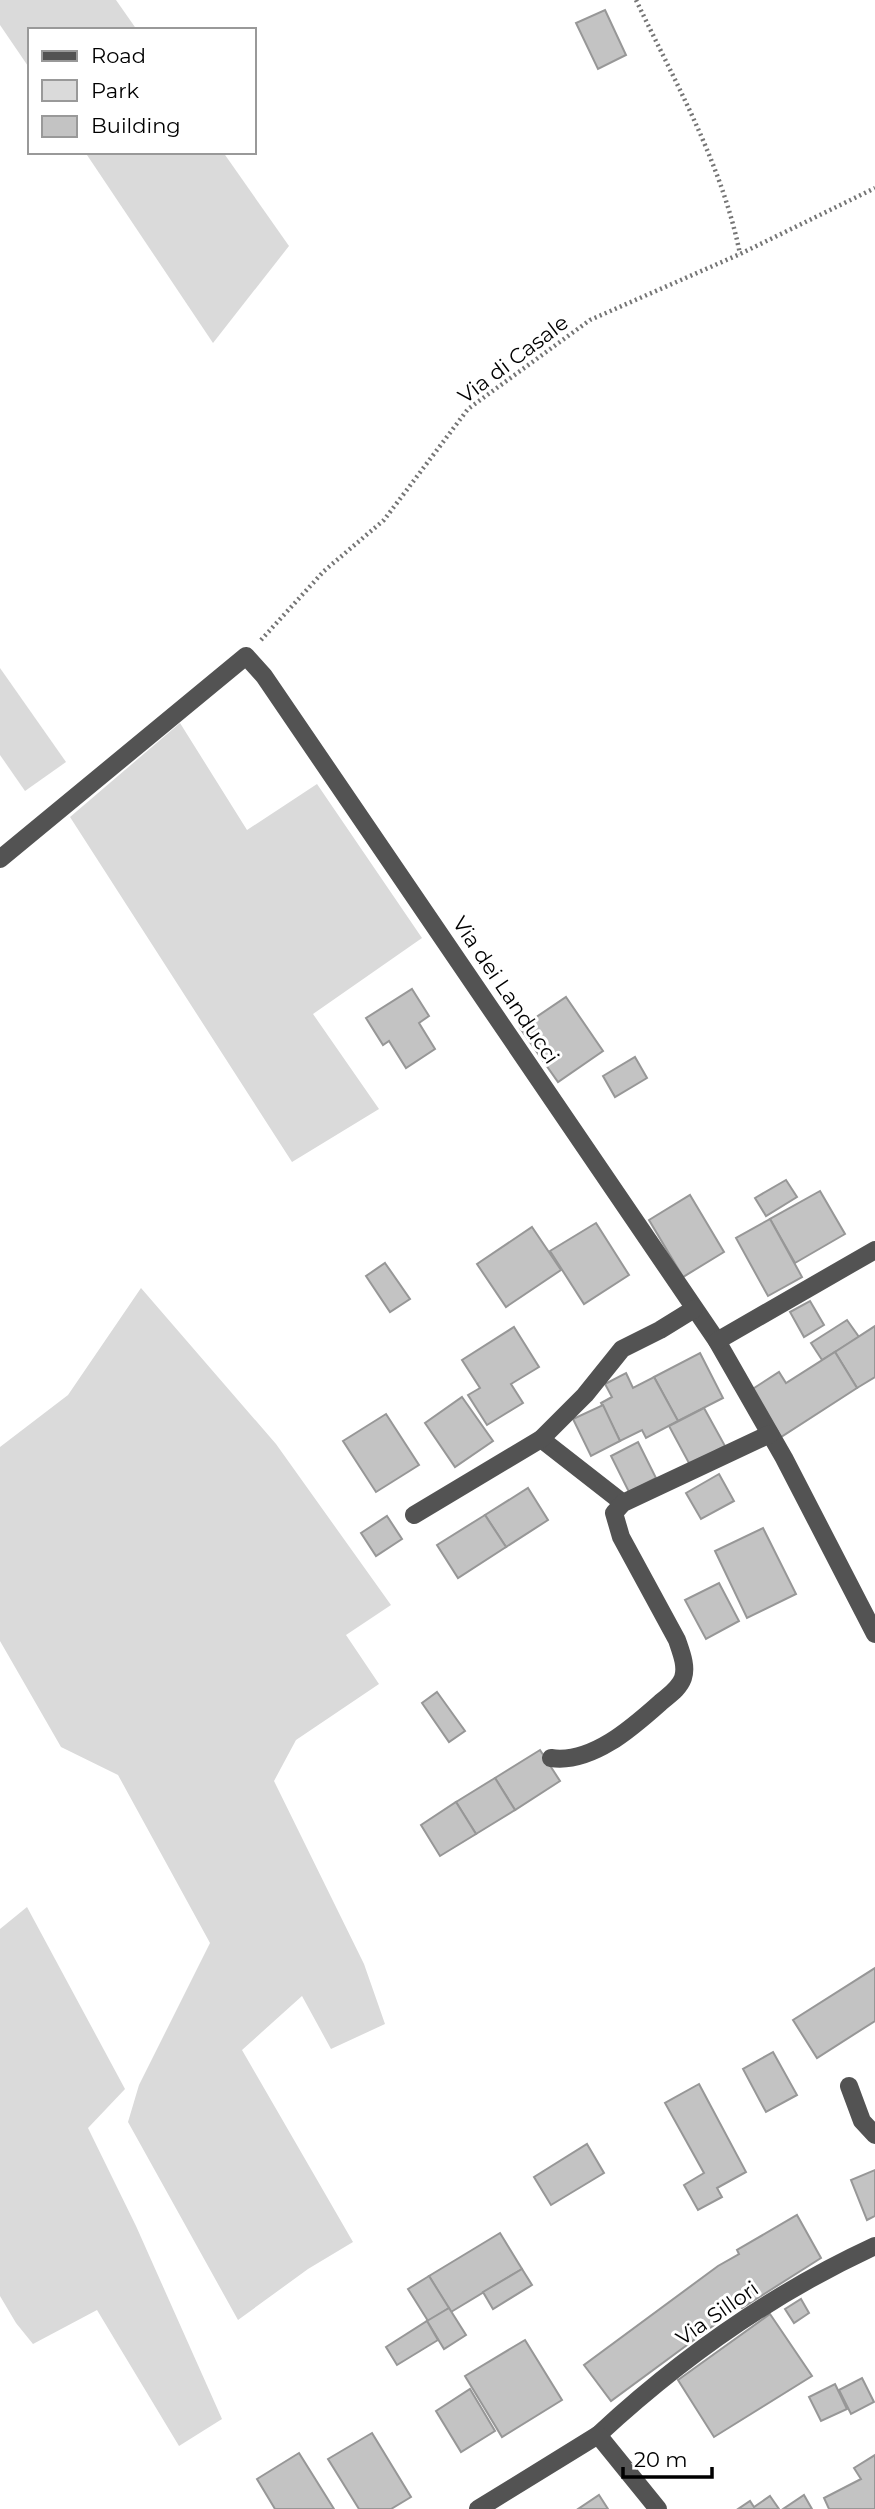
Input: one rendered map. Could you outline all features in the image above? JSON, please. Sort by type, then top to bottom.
[{"type":"street","points":[[0,859],[246,656]]},
{"type":"street","name":"Via dei Landucci","points":[[246,656],[264,676],[716,1342],[770,1434],[875,1634]]},
{"type":"street","points":[[716,1342],[875,1250]]},
{"type":"street","points":[[414,1515],[541,1439],[585,1395],[622,1349],[694,1309]]},
{"type":"street","points":[[551,1758],[563,1759],[581,1755],[636,1724],[678,1688],[684,1676],[683,1657],[677,1640],[621,1537],[614,1513],[623,1503],[770,1434]]},
{"type":"street","points":[[541,1439],[623,1503]]},
{"type":"street","points":[[849,2086],[862,2121],[875,2135]]},
{"type":"street","name":"Via Sillori","points":[[478,2509],[598,2434],[644,2393],[757,2311],[832,2266],[875,2246]]},
{"type":"street","points":[[598,2434],[658,2509]]},
{"type":"path","points":[[635,0],[714,165],[733,220],[740,254]]},
{"type":"path","name":"Via di Casale","points":[[246,656],[324,571],[384,520],[468,409],[590,320],[740,254],[875,188]]},
{"type":"green space","points":[[0,0],[116,0],[136,28],[28,28],[28,66],[0,25]]},
{"type":"green space","points":[[86,154],[224,154],[289,246],[213,343]]},
{"type":"green space","points":[[0,668],[66,762],[25,791],[0,755]]},
{"type":"green space","points":[[180,723],[247,830],[317,784],[422,938],[313,1014],[379,1109],[292,1162],[70,817]]},
{"type":"green space","points":[[141,1288],[276,1444],[391,1605],[346,1635],[379,1684],[296,1740],[274,1781],[364,1964],[385,2024],[331,2049],[302,1996],[242,2050],[353,2242],[308,2269],[238,2320],[128,2122],[139,2085],[210,1943],[118,1775],[61,1747],[0,1641],[0,1447],[68,1395]]},
{"type":"green space","points":[[27,1907],[125,2089],[88,2128],[136,2226],[222,2419],[179,2446],[97,2310],[33,2344],[16,2323],[0,2296],[0,1929]]},
{"type":"building","points":[[605,10],[626,55],[598,69],[576,23]]},
{"type":"building","points":[[412,989],[429,1016],[419,1023],[435,1049],[406,1068],[389,1041],[383,1045],[366,1018]]},
{"type":"building","points":[[566,997],[603,1051],[558,1082],[520,1028]]},
{"type":"building","points":[[635,1057],[647,1078],[615,1097],[603,1076]]},
{"type":"building","points":[[786,1180],[797,1197],[766,1216],[755,1198]]},
{"type":"building","points":[[820,1191],[845,1234],[795,1263],[770,1219]]},
{"type":"building","points":[[690,1195],[724,1252],[683,1277],[649,1220]]},
{"type":"building","points":[[770,1219],[802,1277],[768,1296],[736,1238]]},
{"type":"building","points":[[596,1223],[629,1275],[584,1304],[550,1251]]},
{"type":"building","points":[[532,1227],[561,1270],[506,1307],[477,1264]]},
{"type":"building","points":[[385,1263],[410,1299],[390,1312],[366,1276]]},
{"type":"building","points":[[810,1301],[824,1325],[804,1337],[790,1312]]},
{"type":"building","points":[[847,1320],[859,1337],[822,1360],[811,1343]]},
{"type":"building","points":[[875,1326],[875,1377],[857,1388],[835,1352]]},
{"type":"building","points":[[514,1327],[539,1367],[511,1384],[523,1403],[487,1425],[468,1395],[480,1388],[462,1360]]},
{"type":"building","points":[[835,1352],[857,1388],[781,1437],[751,1390],[779,1372],[786,1383]]},
{"type":"building","points":[[700,1353],[723,1398],[678,1421],[654,1377]]},
{"type":"building","points":[[626,1373],[633,1388],[654,1377],[678,1421],[646,1438],[642,1430],[620,1441],[601,1403],[612,1397],[605,1384]]},
{"type":"building","points":[[462,1397],[493,1441],[455,1467],[425,1423]]},
{"type":"building","points":[[603,1405],[620,1441],[591,1456],[573,1419]]},
{"type":"building","points":[[704,1408],[725,1446],[690,1465],[669,1426]]},
{"type":"building","points":[[386,1414],[419,1465],[376,1492],[343,1441]]},
{"type":"building","points":[[638,1442],[656,1478],[629,1492],[611,1456]]},
{"type":"building","points":[[719,1474],[734,1501],[701,1519],[686,1493]]},
{"type":"building","points":[[528,1488],[548,1520],[506,1547],[485,1515]]},
{"type":"building","points":[[485,1515],[506,1547],[458,1578],[437,1545]]},
{"type":"building","points":[[387,1516],[402,1539],[376,1556],[361,1533]]},
{"type":"building","points":[[763,1528],[796,1594],[747,1618],[715,1551]]},
{"type":"building","points":[[719,1583],[739,1621],[706,1639],[685,1600]]},
{"type":"building","points":[[437,1692],[465,1731],[449,1742],[422,1703]]},
{"type":"building","points":[[540,1750],[560,1781],[515,1810],[495,1778]]},
{"type":"building","points":[[495,1778],[515,1810],[476,1834],[456,1802]]},
{"type":"building","points":[[456,1802],[476,1834],[440,1856],[421,1825]]},
{"type":"building","points":[[875,1968],[875,2021],[817,2058],[793,2020]]},
{"type":"building","points":[[773,2052],[797,2095],[766,2112],[743,2069]]},
{"type":"building","points":[[699,2084],[746,2172],[717,2188],[722,2197],[698,2210],[684,2185],[704,2173],[665,2103]]},
{"type":"building","points":[[587,2144],[604,2173],[551,2205],[534,2177]]},
{"type":"building","points":[[875,2170],[875,2216],[867,2220],[851,2180]]},
{"type":"building","points":[[797,2215],[821,2258],[742,2308],[740,2306],[611,2401],[584,2365],[718,2266],[739,2254],[737,2250]]},
{"type":"building","points":[[500,2233],[522,2269],[451,2312],[429,2276]]},
{"type":"building","points":[[522,2269],[532,2285],[493,2309],[483,2292]]},
{"type":"building","points":[[429,2276],[449,2308],[428,2321],[408,2289]]},
{"type":"building","points":[[801,2299],[809,2313],[794,2323],[785,2309]]},
{"type":"building","points":[[449,2308],[466,2335],[444,2349],[427,2321]]},
{"type":"building","points":[[770,2314],[812,2376],[714,2437],[678,2380]]},
{"type":"building","points":[[427,2321],[438,2340],[397,2365],[386,2347]]},
{"type":"building","points":[[525,2340],[562,2400],[502,2437],[465,2376]]},
{"type":"building","points":[[862,2378],[874,2402],[851,2414],[839,2390]]},
{"type":"building","points":[[835,2384],[847,2409],[821,2421],[809,2397]]},
{"type":"building","points":[[470,2389],[495,2431],[461,2452],[436,2411]]},
{"type":"building","points":[[372,2433],[411,2497],[391,2509],[359,2509],[328,2459]]},
{"type":"building","points":[[299,2453],[334,2509],[275,2509],[257,2479]]},
{"type":"building","points":[[875,2455],[875,2509],[829,2509],[824,2498],[861,2479],[854,2468]]},
{"type":"building","points":[[599,2495],[608,2509],[578,2509]]},
{"type":"building","points":[[804,2495],[812,2509],[783,2509]]},
{"type":"building","points":[[770,2496],[779,2509],[738,2509],[750,2501],[754,2507]]}]
